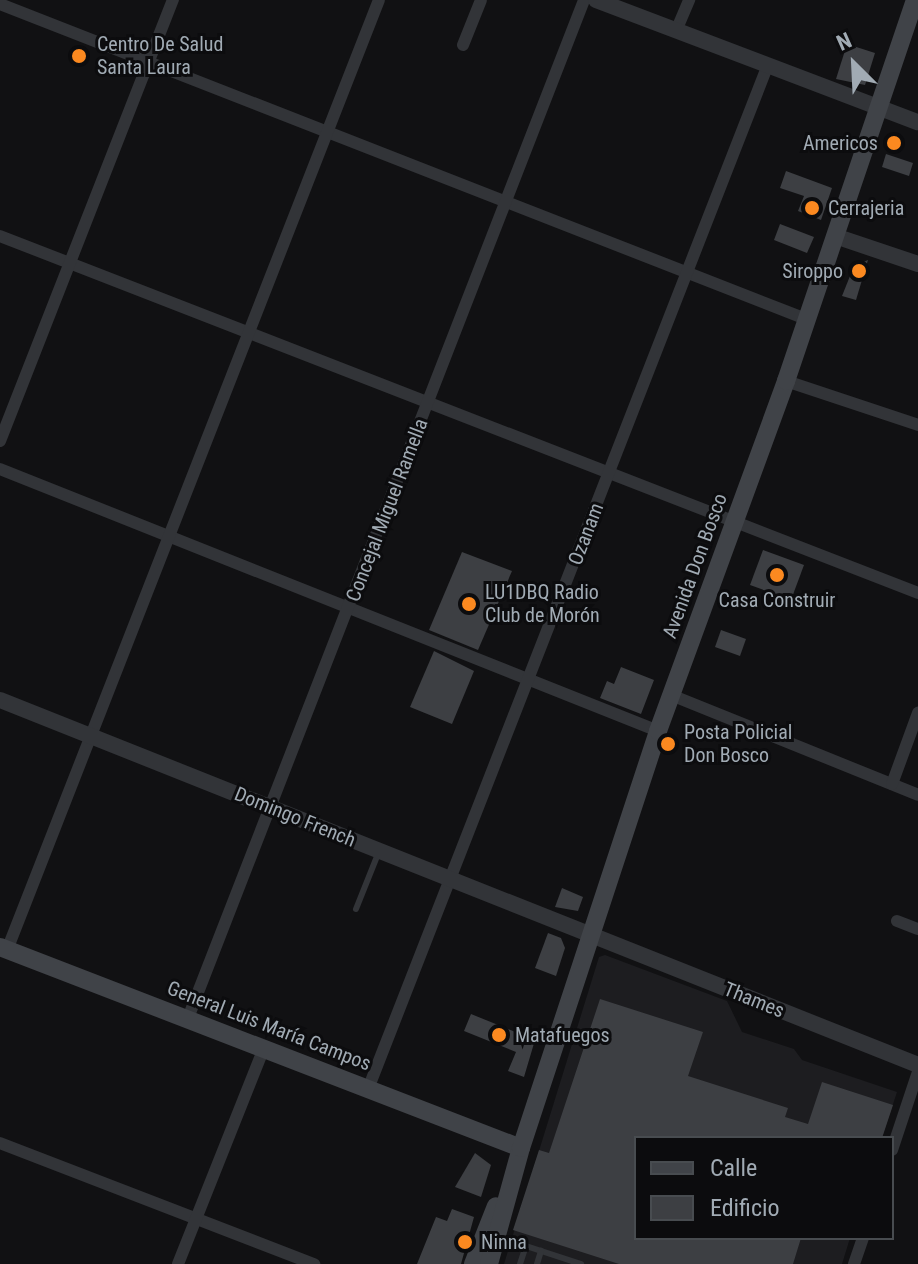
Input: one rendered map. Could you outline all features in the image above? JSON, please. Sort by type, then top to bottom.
[{"type":"main road","name":"Avenida Don Bosco","points":[[489,1264],[521,1148],[589,934],[658,731],[786,381],[915,4]]},
{"type":"main road","name":"General Luis María Campos","points":[[4,948],[521,1148]]},
{"type":"main road","name":"Avenida Don Bosco","points":[[473,1264],[521,1148]]},
{"type":"street","points":[[0,441],[173,0]]},
{"type":"street","points":[[4,948],[93,736],[379,0]]},
{"type":"street","points":[[463,45],[481,0]]},
{"type":"street","name":"Concejal Miguel Ramella","points":[[188,1018],[267,807],[509,202],[584,0]]},
{"type":"street","points":[[596,0],[918,122]]},
{"type":"street","points":[[676,31],[689,0]]},
{"type":"street","points":[[0,4],[806,319]]},
{"type":"street","name":"Ozanam","points":[[368,1089],[767,67]]},
{"type":"street","points":[[0,236],[918,593]]},
{"type":"street","points":[[835,236],[918,264]]},
{"type":"street","points":[[786,381],[918,425]]},
{"type":"street","points":[[0,469],[658,731]]},
{"type":"street","points":[[671,695],[918,795]]},
{"type":"street","name":"Domingo French","points":[[0,700],[589,934]]},
{"type":"street","points":[[892,784],[918,713]]},
{"type":"street","points":[[897,921],[918,929]]},
{"type":"street","name":"Thames","points":[[589,934],[918,1065]]},
{"type":"street","points":[[178,1264],[264,1048]]},
{"type":"street","points":[[894,1144],[918,1072]]},
{"type":"street","points":[[0,1143],[314,1264]]},
{"type":"street","points":[[854,1264],[862,1240]]},
{"type":"lane","points":[[356,909],[379,851]]},
{"type":"lane","points":[[520,1264],[526,1246],[581,1264]]},
{"type":"lane","points":[[537,1264],[541,1251]]},
{"type":"shaded area","points":[[605,955],[727,1001],[742,1032],[794,1049],[802,1060],[897,1092],[883,1136],[634,1136],[634,1240],[849,1240],[842,1264],[504,1264],[599,957]]},
{"type":"building","points":[[847,44],[875,53],[865,85],[836,79]]},
{"type":"building","points":[[886,154],[913,163],[909,176],[882,167]]},
{"type":"building","points":[[786,171],[832,188],[821,220],[798,211],[804,196],[780,188]]},
{"type":"building","points":[[780,224],[814,237],[807,253],[774,240]]},
{"type":"building","points":[[868,260],[856,300],[842,296],[854,266]]},
{"type":"building","name":"Casa Construir","points":[[763,550],[804,565],[791,600],[750,585]]},
{"type":"building","name":"LU1DBQ Radio Club de Morón","points":[[462,552],[512,571],[478,650],[429,630]]},
{"type":"building","points":[[721,630],[746,639],[740,656],[715,647]]},
{"type":"building","points":[[434,651],[474,671],[452,724],[410,707]]},
{"type":"building","points":[[621,667],[654,680],[641,714],[600,698],[607,681],[614,684]]},
{"type":"building","points":[[562,888],[583,897],[578,911],[555,907]]},
{"type":"building","points":[[548,933],[561,938],[565,948],[556,976],[535,968]]},
{"type":"building","points":[[600,999],[703,1032],[688,1076],[788,1108],[785,1117],[808,1124],[822,1082],[893,1105],[883,1136],[634,1136],[634,1240],[800,1240],[793,1264],[619,1264],[513,1230],[539,1150],[549,1153]]},
{"type":"building","name":"Matafuegos","points":[[471,1014],[535,1040],[524,1077],[508,1071],[516,1052],[464,1031]]},
{"type":"building","points":[[475,1153],[491,1165],[481,1197],[455,1187]]},
{"type":"building","points":[[452,1209],[474,1217],[461,1264],[417,1264],[436,1217],[447,1221]]},
{"type":"place","name":"Centro De Salud Santa Laura","points":[[79,56]]},
{"type":"place","name":"Americos","points":[[894,143]]},
{"type":"place","name":"Cerrajeria","points":[[812,208]]},
{"type":"place","name":"Siroppo","points":[[859,271]]},
{"type":"place","name":"Casa Construir","points":[[777,575]]},
{"type":"place","name":"LU1DBQ Radio Club de Morón","points":[[469,604]]},
{"type":"place","name":"Posta Policial Don Bosco","points":[[668,744]]},
{"type":"place","name":"Matafuegos","points":[[499,1035]]},
{"type":"place","name":"Ninna","points":[[465,1242]]}]
